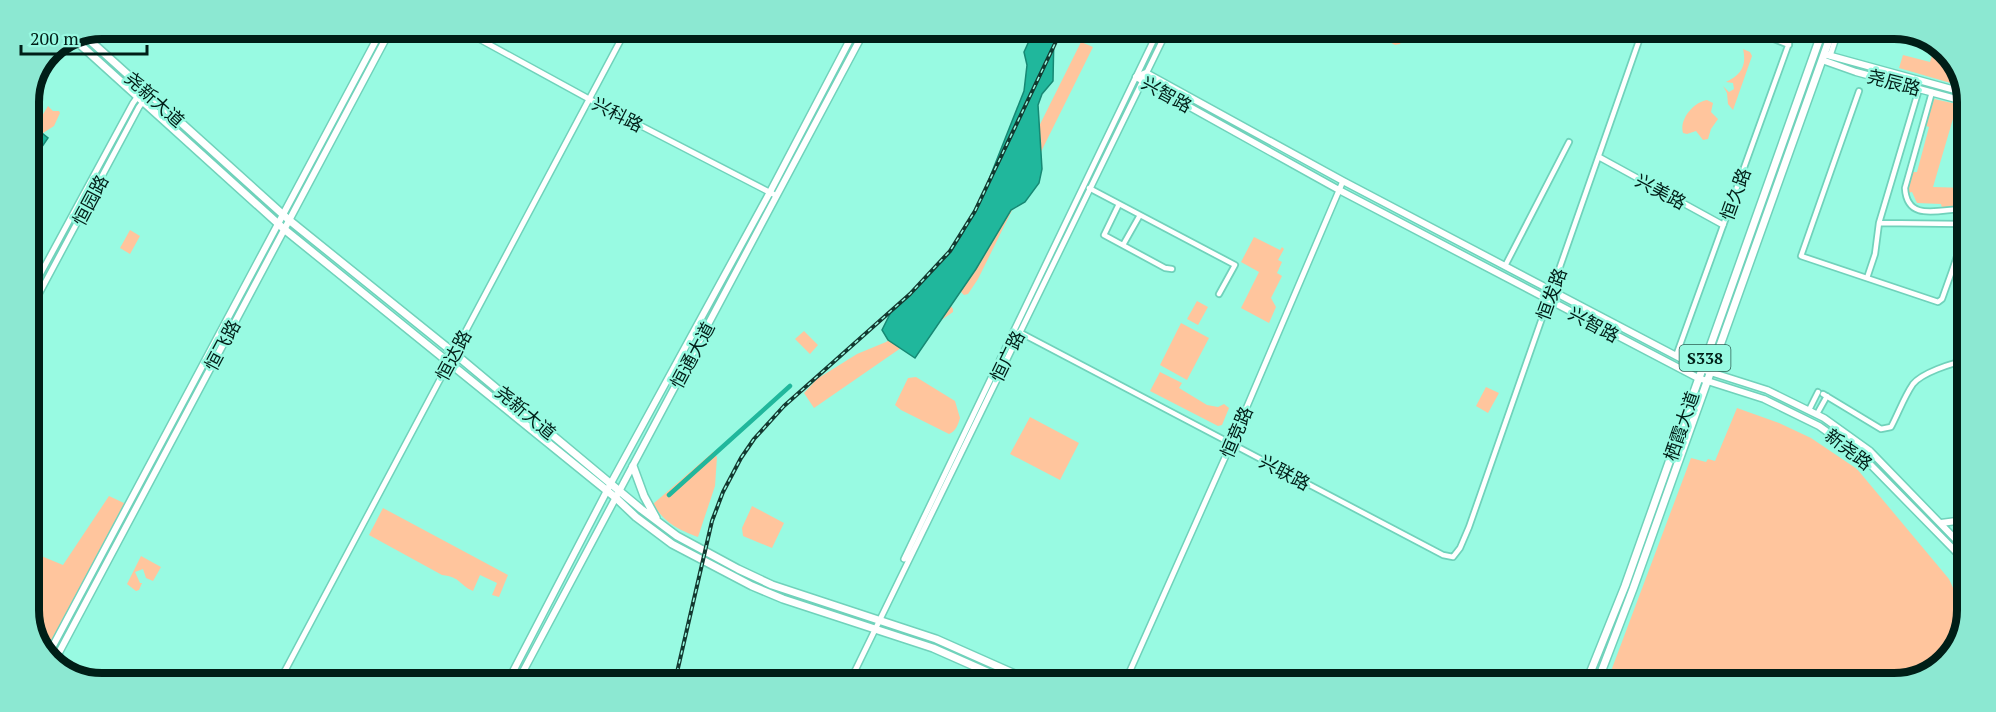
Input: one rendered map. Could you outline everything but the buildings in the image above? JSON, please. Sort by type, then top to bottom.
[{"type":"main road","name":"恒飞路","points":[[52,648],[377,39]]},
{"type":"main road","name":"恒飞路","points":[[58,654],[386,39]]},
{"type":"main road","name":"恒通大道","points":[[512,673],[611,483],[770,192],[850,39]]},
{"type":"main road","name":"恒通大道","points":[[522,673],[860,39]]},
{"type":"main road","name":"栖霞大道","points":[[1590,673],[1625,586],[1819,39]]},
{"type":"main road","name":"栖霞大道","points":[[1601,673],[1830,39]]},
{"type":"main road","name":"尧新大道","points":[[90,40],[283,215],[454,353],[658,523],[677,536],[764,581],[966,651],[1014,673]]},
{"type":"main road","name":"尧新大道","points":[[79,44],[284,229],[616,498],[644,524],[672,544],[768,593],[933,648],[990,673]]},
{"type":"main road","name":"尧辰路","points":[[1825,57],[1957,99]]},
{"type":"main road","name":"尧辰路","points":[[1825,57],[1956,90]]},
{"type":"main road","name":"兴智路","points":[[1706,380],[1698,378],[1339,190],[1139,79],[1146,73],[1343,181],[1701,369],[1709,371]]},
{"type":"main road","name":"新尧路","points":[[1709,371],[1767,390],[1817,414],[1848,434],[1870,451],[1957,540]]},
{"type":"main road","name":"新尧路","points":[[1706,380],[1764,399],[1819,426],[1842,441],[1864,458],[1957,553]]},
{"type":"main road","points":[[633,466],[644,496],[658,523]]},
{"type":"main road","points":[[1941,523],[1957,521]]},
{"type":"street","name":"兴科路","points":[[479,39],[589,99],[777,196]]},
{"type":"street","name":"恒达路","points":[[284,673],[621,39]]},
{"type":"street","name":"恒广路","points":[[852,673],[1089,188],[1155,39]]},
{"type":"street","points":[[1146,73],[1163,39]]},
{"type":"street","name":"恒发路","points":[[1457,555],[1469,527],[1640,39]]},
{"type":"street","points":[[1774,39],[1789,45]]},
{"type":"street","name":"恒久路","points":[[1676,356],[1791,39]]},
{"type":"street","points":[[1825,57],[1834,39]]},
{"type":"street","name":"恒广路","points":[[878,619],[1139,79]]},
{"type":"street","points":[[1867,278],[1875,254],[1879,223],[1919,88]]},
{"type":"street","name":"恒园路","points":[[39,277],[83,196],[146,91]]},
{"type":"street","points":[[1858,91],[1801,256],[1938,302],[1942,299],[1957,256]]},
{"type":"street","points":[[1932,92],[1905,188],[1905,197],[1910,205],[1922,212],[1957,210]]},
{"type":"street","name":"恒园路","points":[[39,294],[90,200],[140,99]]},
{"type":"street","points":[[1505,266],[1569,142]]},
{"type":"street","name":"兴美路","points":[[1599,158],[1723,225]]},
{"type":"street","name":"恒竞路","points":[[1129,673],[1231,444],[1343,181]]},
{"type":"street","points":[[1089,188],[1234,265],[1219,294]]},
{"type":"street","points":[[83,196],[90,200]]},
{"type":"street","points":[[1119,204],[1104,235],[1165,268],[1172,269]]},
{"type":"street","points":[[1123,245],[1140,215]]},
{"type":"street","points":[[1879,223],[1957,224]]},
{"type":"street","points":[[1952,271],[1957,273]]},
{"type":"street","name":"兴联路","points":[[1019,332],[1443,555],[1450,557],[1457,555]]},
{"type":"street","points":[[1823,394],[1886,430],[1890,428],[1914,382],[1957,363]]},
{"type":"street","points":[[1809,410],[1823,394]]},
{"type":"street","points":[[1817,414],[1823,394]]},
{"type":"shaded area","points":[[1030,39],[1054,39],[1053,81],[1042,94],[1038,105],[1042,169],[1039,183],[1025,202],[1011,210],[976,269],[915,358],[888,340],[882,330],[891,312],[951,252],[963,233],[986,187],[1024,91],[1027,65],[1024,52]]},
{"type":"shaded area","points":[[1384,39],[1403,39],[1400,44],[1395,45]]},
{"type":"shaded area","points":[[1081,42],[1093,47],[978,279],[968,294],[964,295],[958,289]]},
{"type":"shaded area","points":[[1743,49],[1750,52],[1752,56],[1733,110],[1728,104],[1727,93],[1723,86],[1729,92],[1734,89],[1733,83],[1726,82],[1742,69]]},
{"type":"shaded area","points":[[1933,53],[1949,71],[1954,84],[1899,68],[1903,55],[1930,62]]},
{"type":"shaded area","points":[[1934,99],[1957,104],[1957,112],[1955,112],[1933,187],[1957,188],[1957,207],[1942,208],[1941,204],[1917,203],[1912,192],[1908,193],[1911,172],[1917,172],[1929,127],[1926,126]]},
{"type":"shaded area","points":[[1707,100],[1713,103],[1711,112],[1718,119],[1708,139],[1703,140],[1696,131],[1683,133],[1685,117],[1697,104]]},
{"type":"shaded area","points":[[48,106],[60,113],[54,126],[43,133],[39,131],[42,122],[39,124]]},
{"type":"shaded area","points":[[39,131],[48,138],[39,151]]},
{"type":"shaded area","points":[[130,230],[140,236],[130,254],[120,248]]},
{"type":"shaded area","points":[[1254,237],[1280,250],[1282,247],[1284,249],[1278,260],[1282,262],[1277,273],[1282,276],[1271,298],[1276,307],[1269,323],[1241,308],[1259,272],[1241,262]]},
{"type":"shaded area","points":[[946,299],[953,312],[814,408],[804,393],[817,379],[857,354],[886,342],[921,321]]},
{"type":"shaded area","points":[[1197,301],[1208,307],[1198,325],[1187,319]]},
{"type":"shaded area","points":[[1181,323],[1209,338],[1187,380],[1160,365]]},
{"type":"shaded area","points":[[804,331],[818,345],[810,354],[795,339]]},
{"type":"shaded area","points":[[1160,372],[1182,383],[1179,388],[1207,405],[1218,407],[1224,404],[1229,408],[1222,425],[1218,426],[1150,391]]},
{"type":"shaded area","points":[[916,377],[955,401],[960,418],[951,433],[895,405],[908,378]]},
{"type":"shaded area","points":[[1486,387],[1499,393],[1488,413],[1476,406]]},
{"type":"shaded area","points":[[1737,408],[1779,423],[1811,438],[1857,469],[1949,579],[1957,597],[1957,610],[1954,630],[1944,648],[1922,666],[1910,671],[1894,673],[1616,673],[1611,671],[1691,458],[1706,462],[1708,459],[1715,461]]},
{"type":"shaded area","points":[[1030,417],[1079,443],[1060,480],[1010,454]]},
{"type":"shaded area","points":[[713,452],[717,457],[715,486],[698,537],[672,525],[653,504]]},
{"type":"shaded area","points":[[109,496],[126,504],[50,645],[44,634],[39,614],[39,555],[63,565]]},
{"type":"shaded area","points":[[752,506],[784,523],[772,548],[743,536],[742,528]]},
{"type":"shaded area","points":[[383,508],[508,575],[499,597],[492,595],[497,583],[480,575],[473,591],[456,579],[442,575],[369,535]]},
{"type":"shaded area","points":[[141,556],[161,567],[153,581],[146,578],[143,569],[135,572],[142,583],[136,591],[127,584]]},
{"type":"waterway","points":[[669,495],[790,386]]},
{"type":"railway","points":[[677,673],[712,521],[723,492],[741,458],[754,439],[784,406],[910,294],[950,251],[975,211],[1057,39]]}]
